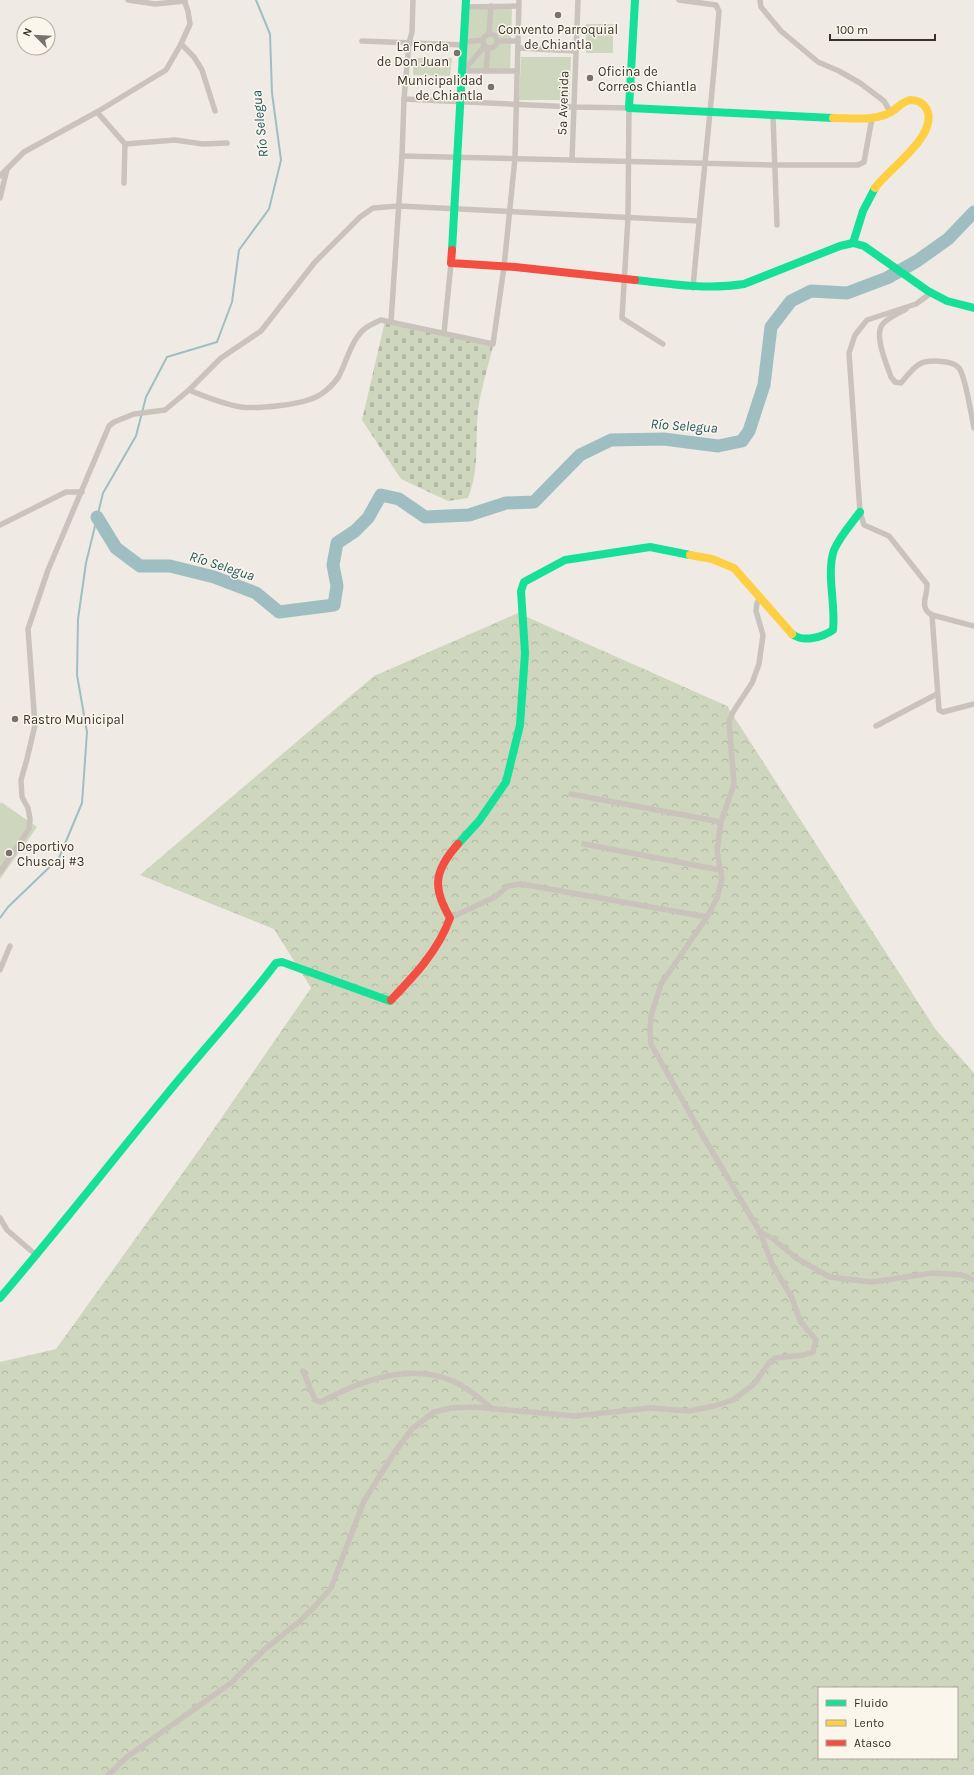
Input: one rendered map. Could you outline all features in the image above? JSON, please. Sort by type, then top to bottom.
[{"type":"street","points":[[0,176],[24,152],[97,112],[166,70],[181,44],[190,24],[188,10],[184,1],[155,4],[128,0]]},
{"type":"street","points":[[391,322],[402,156],[404,99],[409,43],[412,32],[413,0]]},
{"type":"street","name":"5a Avenida","points":[[572,159],[578,0]]},
{"type":"street","points":[[635,0],[629,108],[628,218],[622,318],[663,344]]},
{"type":"street","points":[[679,0],[716,5],[719,11],[711,112],[693,288]]},
{"type":"street","points":[[760,0],[760,8],[781,31],[818,62],[839,70],[884,101],[891,113]]},
{"type":"street","points":[[189,390],[222,403],[242,407],[260,407],[301,402],[312,399],[338,378],[360,334],[368,326],[381,320],[493,344],[504,268],[515,158],[518,3],[491,6],[466,3],[451,263],[444,333]]},
{"type":"street","points":[[489,34],[491,6]]},
{"type":"street","points":[[362,40],[409,43],[464,43],[483,40],[485,36],[489,34]]},
{"type":"street","points":[[489,34],[494,36],[497,42]]},
{"type":"street","points":[[483,40],[486,47],[486,70]]},
{"type":"street","points":[[497,42],[518,41]]},
{"type":"street","points":[[463,71],[486,47],[494,47],[497,42]]},
{"type":"street","points":[[181,44],[194,57],[202,70],[215,111]]},
{"type":"street","points":[[518,48],[576,51]]},
{"type":"street","points":[[463,71],[517,71]]},
{"type":"street","points":[[404,99],[629,108],[773,116],[872,118],[891,113],[908,101],[916,100],[923,103],[927,108],[928,128],[900,162],[891,168],[873,191],[862,215],[853,243]]},
{"type":"street","points":[[97,112],[125,144],[124,183]]},
{"type":"street","points":[[773,116],[777,225]]},
{"type":"street","points":[[402,156],[706,162],[774,165],[858,165],[864,162],[866,156],[872,118]]},
{"type":"street","points":[[125,144],[175,140],[203,144],[227,143]]},
{"type":"street","points":[[0,198],[7,169]]},
{"type":"street","points":[[0,872],[29,829],[30,819],[28,808],[22,797],[21,780],[35,725],[28,629],[48,570],[109,426],[114,422],[134,414],[165,410],[189,390],[221,358],[261,331],[315,262],[360,217],[373,208],[399,206],[699,221]]},
{"type":"street","points":[[451,263],[624,279],[693,288],[728,288],[744,284],[840,246],[853,243],[871,251],[928,291],[947,301],[974,308]]},
{"type":"street","points":[[928,291],[916,304],[882,325],[879,332],[880,341],[891,377],[895,382],[901,383],[917,365],[923,362],[942,361],[953,364],[959,368],[963,377],[974,428]]},
{"type":"street","points":[[916,304],[867,320],[855,335],[849,353],[860,512],[864,525],[889,536],[927,584],[924,608],[927,612],[932,615],[974,626]]},
{"type":"street","points":[[0,525],[66,492],[82,492]]},
{"type":"street","points":[[0,1298],[168,1092],[244,1006],[276,963],[282,962],[390,1001],[409,982],[427,960],[446,933],[450,918],[442,904],[437,887],[439,872],[446,858],[479,821],[506,782],[520,725],[525,653],[522,591],[524,582],[565,560],[650,547],[712,558],[734,568],[794,636],[806,640],[828,634],[833,630],[835,620],[831,585],[834,552],[860,512]]},
{"type":"street","points":[[108,1775],[127,1757],[231,1683],[265,1649],[299,1622],[316,1605],[331,1588],[364,1501],[394,1453],[412,1429],[434,1412],[451,1408],[475,1407],[575,1416],[650,1408],[689,1411],[714,1406],[733,1400],[754,1384],[769,1363],[775,1358],[804,1355],[813,1352],[816,1340],[800,1321],[792,1298],[772,1264],[760,1232],[697,1126],[651,1044],[651,1016],[661,984],[707,917],[717,898],[722,878],[717,851],[721,822],[734,784],[729,722],[733,712],[752,683],[762,650],[763,635],[756,611],[757,603],[760,598]]},
{"type":"street","points":[[932,615],[936,656],[937,706],[939,710],[943,712],[974,704]]},
{"type":"street","points":[[876,726],[937,694]]},
{"type":"street","points":[[571,794],[721,822]]},
{"type":"street","points":[[584,844],[720,870]]},
{"type":"street","points":[[450,918],[495,897],[508,886],[521,884],[707,917]]},
{"type":"street","points":[[0,970],[10,946]]},
{"type":"street","points":[[0,1218],[6,1230],[36,1255]]},
{"type":"street","points":[[760,1232],[772,1238],[796,1258],[830,1277],[872,1282],[933,1274],[962,1274],[974,1280]]},
{"type":"street","points":[[303,1371],[315,1400],[321,1402],[366,1382],[406,1373],[430,1373],[452,1380],[495,1410]]},
{"type":"green space","points":[[468,8],[512,8],[510,72],[465,69]]},
{"type":"green space","points":[[586,24],[613,24],[613,53],[586,53]]},
{"type":"green space","points":[[521,57],[571,57],[569,100],[519,100]]},
{"type":"green space","points":[[413,58],[452,58],[450,76],[413,75]]},
{"type":"green space","points":[[385,321],[493,346],[479,402],[476,465],[472,487],[468,498],[448,501],[401,479],[362,420]]},
{"type":"green space","points":[[518,613],[727,706],[936,1030],[974,1073],[974,1775],[0,1775],[0,1362],[56,1349],[202,1146],[311,988],[274,929],[140,875],[374,676]]},
{"type":"green space","name":"Deportivo Chuscaj #3","points":[[1,802],[37,827],[0,879],[0,804]]},
{"type":"waterway","name":"Río Selegua","points":[[0,918],[8,907],[59,858],[82,803],[87,732],[77,675],[78,619],[86,563],[103,493],[136,436],[146,397],[167,357],[217,342],[232,302],[239,250],[269,209],[281,160],[272,93],[270,34],[256,0]]},
{"type":"waterway","name":"Río Selegua","points":[[97,517],[116,548],[140,566],[170,566],[214,577],[256,593],[279,612],[334,605],[337,586],[333,565],[337,543],[355,531],[368,518],[381,495],[399,499],[425,517],[469,515],[506,503],[534,502],[580,455],[611,440],[664,439],[718,446],[742,441],[749,431],[764,385],[771,327],[791,301],[811,291],[847,293],[887,278],[917,261],[948,239],[974,212]]},
{"type":"traffic: fast","points":[[452,250],[466,0]]},
{"type":"traffic: fast","points":[[635,0],[629,108],[833,118]]},
{"type":"traffic: fast","points":[[853,243],[863,211],[875,188]]},
{"type":"traffic: fast","points":[[635,280],[676,285],[703,286],[730,286],[744,284],[840,246],[853,243],[864,246],[928,291],[947,301],[974,308]]},
{"type":"traffic: fast","points":[[792,634],[797,637],[807,639],[819,637],[833,630],[834,620],[831,569],[834,550],[839,540],[860,512]]},
{"type":"traffic: fast","points":[[458,844],[479,821],[506,782],[520,725],[525,653],[521,591],[524,582],[565,560],[650,547],[690,555]]},
{"type":"traffic: fast","points":[[0,1298],[276,963],[282,962],[390,1001],[391,1000]]},
{"type":"traffic: slow","points":[[833,118],[874,118],[890,113],[904,102],[911,100],[920,102],[926,108],[929,118],[926,129],[920,140],[875,188]]},
{"type":"traffic: slow","points":[[690,555],[712,559],[734,568],[792,634]]},
{"type":"traffic: jam","points":[[452,250],[451,263],[515,267],[635,280]]},
{"type":"traffic: jam","points":[[391,1000],[425,962],[445,930],[450,918],[440,897],[438,880],[444,863],[458,844]]},
{"type":"place","name":"Convento Parroquial de Chiantla","points":[[558,15]]},
{"type":"place","name":"La Fonda de Don Juan","points":[[457,53]]},
{"type":"place","name":"Oficina de Correos Chiantla","points":[[590,78]]},
{"type":"place","name":"Municipalidad de Chiantla","points":[[491,87]]},
{"type":"place","name":"Rastro Municipal","points":[[15,719]]},
{"type":"place","name":"Deportivo Chuscaj #3","points":[[9,853]]}]
